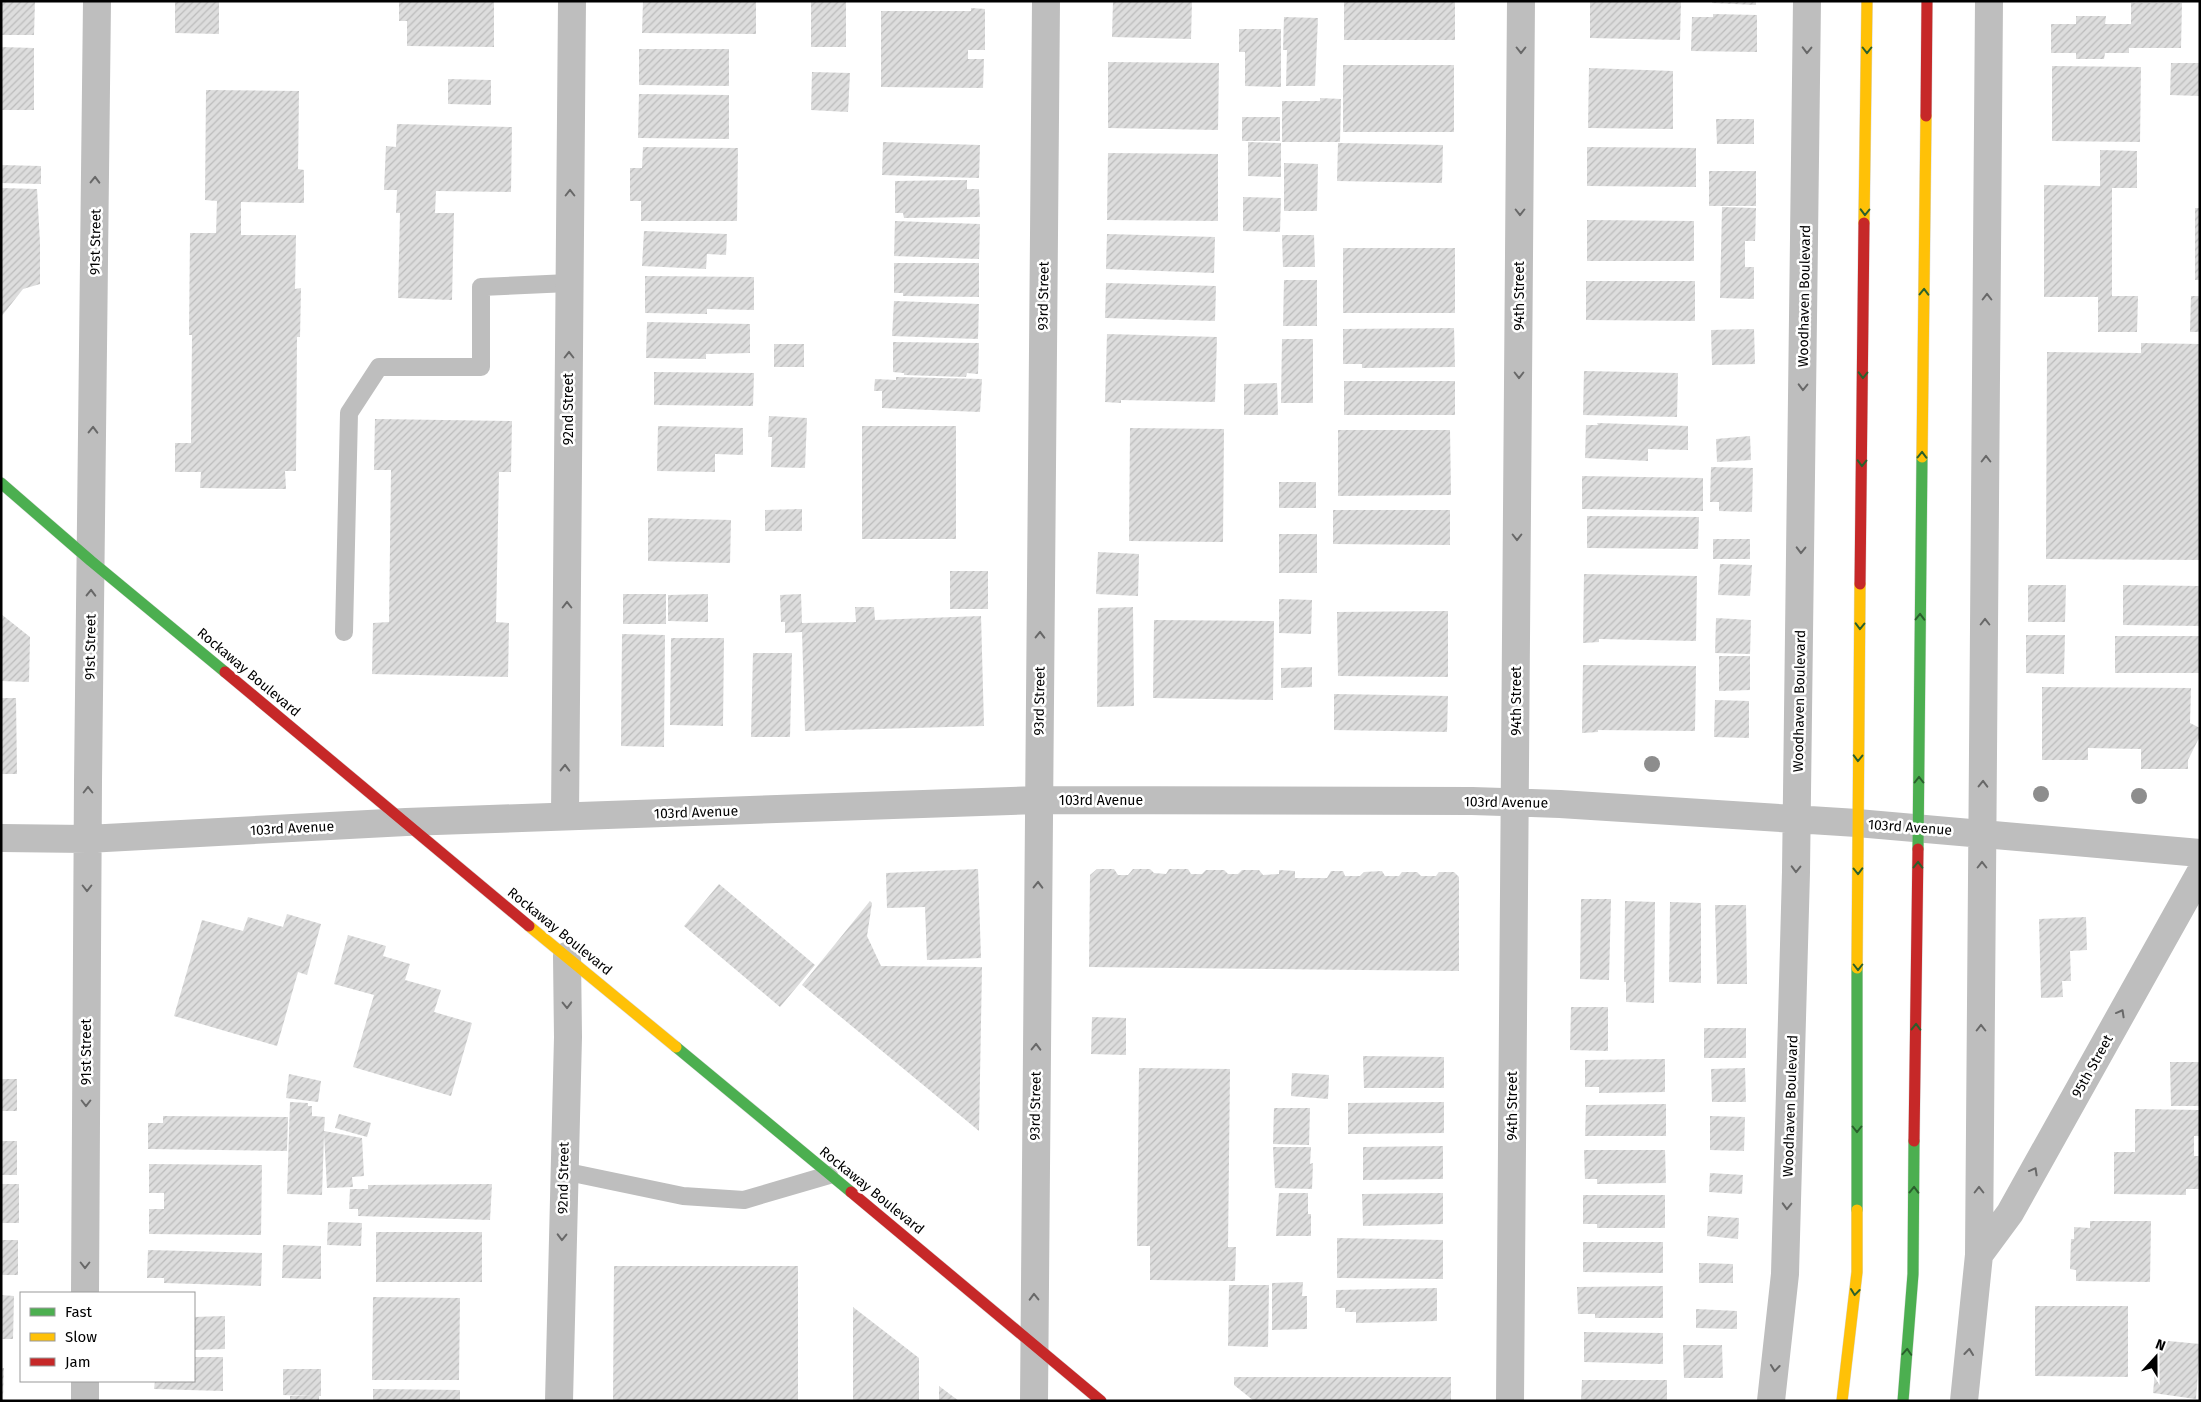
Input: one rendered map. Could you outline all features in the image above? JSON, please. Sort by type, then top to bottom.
[{"type":"main road","points":[[1842,1401],[1857,1272],[1857,823],[1867,1]]},
{"type":"main road","points":[[1903,1401],[1913,1274],[1927,1]]},
{"type":"main road","name":"Rockaway Boulevard","points":[[1,483],[91,561],[406,822],[456,866],[829,1175],[993,1308],[1101,1401]]},
{"type":"street","name":"91st Street","points":[[85,1292],[97,1]]},
{"type":"street","name":"92nd Street","points":[[565,816],[572,1]]},
{"type":"street","name":"93rd Street","points":[[1034,1401],[1046,1]]},
{"type":"street","name":"94th Street","points":[[1510,1401],[1521,1]]},
{"type":"street","name":"Woodhaven Boulevard","points":[[1771,1401],[1785,1274],[1797,820],[1807,1]]},
{"type":"street","points":[[1964,1401],[1979,1255],[1989,1]]},
{"type":"street","name":"103rd Avenue","points":[[1,838],[88,839],[406,822],[1038,800],[1515,802],[1857,823],[2200,853]]},
{"type":"street","name":"95th Street","points":[[1979,1255],[2010,1213],[2200,873]]},
{"type":"street","name":"92nd Street","points":[[559,1401],[563,1171],[568,1036],[566,956]]},
{"type":"street","points":[[85,1382],[85,1401]]},
{"type":"lane","points":[[344,632],[349,413],[379,368],[481,367],[481,287],[569,283]]},
{"type":"lane","points":[[563,1171],[684,1196],[744,1200],[829,1175]]},
{"type":"building","points":[[1,1],[35,1],[34,35],[1,35]]},
{"type":"building","points":[[175,1],[219,1],[219,34],[175,33]]},
{"type":"building","points":[[399,1],[494,1],[494,47],[407,46],[407,21],[399,21]]},
{"type":"building","points":[[643,1],[756,1],[756,34],[642,33]]},
{"type":"building","points":[[811,1],[846,1],[846,47],[811,47]]},
{"type":"building","points":[[1113,1],[1192,1],[1191,39],[1112,37]]},
{"type":"building","points":[[1344,1],[1455,1],[1455,40],[1344,40]]},
{"type":"building","points":[[1590,1],[1681,1],[1680,40],[1590,38]]},
{"type":"building","points":[[1712,1],[1756,1],[1756,5],[1712,3]]},
{"type":"building","points":[[2131,3],[2182,3],[2181,48],[2129,48],[2129,53],[2105,53],[2104,59],[2076,59],[2076,53],[2051,53],[2051,24],[2076,24],[2076,16],[2106,16],[2105,24],[2131,24]]},
{"type":"building","points":[[971,8],[985,9],[985,50],[968,50],[968,59],[984,59],[983,88],[881,87],[881,11],[971,11]]},
{"type":"building","points":[[1713,14],[1757,15],[1757,52],[1691,51],[1692,17],[1713,17]]},
{"type":"building","points":[[1284,17],[1318,18],[1315,86],[1286,86],[1287,50],[1283,50]]},
{"type":"building","points":[[1239,29],[1281,29],[1281,87],[1245,86],[1245,52],[1239,52]]},
{"type":"building","points":[[1,47],[34,48],[34,110],[1,110]]},
{"type":"building","points":[[639,49],[729,49],[729,86],[639,85]]},
{"type":"building","points":[[1108,62],[1219,63],[1218,130],[1108,128]]},
{"type":"building","points":[[2171,63],[2200,63],[2200,96],[2170,95]]},
{"type":"building","points":[[1343,65],[1454,65],[1454,132],[1343,132]]},
{"type":"building","points":[[2052,66],[2141,67],[2140,142],[2052,141]]},
{"type":"building","points":[[1589,68],[1673,71],[1673,129],[1588,128]]},
{"type":"building","points":[[812,72],[850,73],[848,112],[811,110]]},
{"type":"building","points":[[448,79],[491,80],[491,105],[448,104]]},
{"type":"building","points":[[206,90],[299,91],[298,169],[304,170],[304,203],[241,202],[241,235],[296,235],[295,289],[301,288],[300,337],[297,337],[296,471],[285,471],[286,489],[200,488],[201,472],[175,472],[175,443],[191,443],[192,335],[189,335],[190,233],[216,233],[217,201],[205,200]]},
{"type":"building","points":[[639,94],[729,95],[729,139],[638,138]]},
{"type":"building","points":[[1320,98],[1341,99],[1340,142],[1282,142],[1282,101],[1320,101]]},
{"type":"building","points":[[1242,117],[1280,117],[1280,141],[1242,141]]},
{"type":"building","points":[[1716,119],[1754,119],[1754,144],[1717,144]]},
{"type":"building","points":[[397,124],[512,127],[511,192],[436,191],[435,213],[454,213],[452,300],[398,298],[400,213],[396,213],[397,190],[384,190],[386,146],[396,147]]},
{"type":"building","points":[[883,142],[980,145],[979,178],[882,175]]},
{"type":"building","points":[[1248,142],[1281,143],[1281,177],[1248,176]]},
{"type":"building","points":[[1338,143],[1443,145],[1442,183],[1337,181]]},
{"type":"building","points":[[643,147],[738,148],[737,221],[641,221],[641,201],[630,201],[630,168],[642,168]]},
{"type":"building","points":[[1587,147],[1696,148],[1696,187],[1587,186]]},
{"type":"building","points":[[2100,150],[2137,151],[2137,188],[2112,188],[2112,296],[2138,296],[2137,332],[2098,332],[2098,297],[2044,297],[2044,185],[2100,186]]},
{"type":"building","points":[[1108,153],[1218,154],[1218,221],[1107,220]]},
{"type":"building","points":[[1284,163],[1318,164],[1317,211],[1284,211]]},
{"type":"building","points":[[1,165],[41,166],[41,184],[1,183]]},
{"type":"building","points":[[1709,171],[1756,171],[1756,206],[1709,206]]},
{"type":"building","points":[[967,180],[967,189],[979,189],[980,217],[904,218],[903,213],[895,213],[895,181]]},
{"type":"building","points":[[1,188],[37,189],[40,284],[23,289],[1,317]]},
{"type":"building","points":[[1243,197],[1281,198],[1280,232],[1243,231]]},
{"type":"building","points":[[1722,207],[1756,208],[1755,241],[1745,241],[1745,267],[1754,267],[1754,299],[1720,298]]},
{"type":"building","points":[[2195,208],[2200,208],[2200,280],[2195,280]]},
{"type":"building","points":[[1587,220],[1694,221],[1694,261],[1587,261]]},
{"type":"building","points":[[895,221],[980,224],[979,259],[894,256]]},
{"type":"building","points":[[644,231],[727,234],[726,255],[707,254],[706,269],[642,266]]},
{"type":"building","points":[[1107,234],[1215,237],[1214,273],[1106,269]]},
{"type":"building","points":[[1282,235],[1314,235],[1315,267],[1283,267]]},
{"type":"building","points":[[1343,248],[1455,248],[1455,313],[1343,313]]},
{"type":"building","points":[[894,263],[979,263],[979,297],[903,296],[903,293],[894,293]]},
{"type":"building","points":[[645,276],[754,277],[754,310],[707,309],[707,314],[645,313]]},
{"type":"building","points":[[1284,280],[1317,280],[1317,326],[1283,326]]},
{"type":"building","points":[[1586,281],[1695,281],[1695,321],[1586,320]]},
{"type":"building","points":[[1106,283],[1216,286],[1215,321],[1105,318]]},
{"type":"building","points":[[2191,296],[2200,296],[2200,332],[2190,332]]},
{"type":"building","points":[[894,301],[979,304],[978,339],[892,336]]},
{"type":"building","points":[[647,322],[750,324],[750,353],[706,354],[706,359],[646,358]]},
{"type":"building","points":[[1454,328],[1455,367],[1362,368],[1362,364],[1343,364],[1343,329]]},
{"type":"building","points":[[1754,329],[1755,364],[1712,365],[1711,330]]},
{"type":"building","points":[[1107,334],[1217,337],[1215,402],[1121,400],[1121,403],[1105,402]]},
{"type":"building","points":[[1282,339],[1313,339],[1313,403],[1281,403]]},
{"type":"building","points":[[893,342],[979,343],[978,374],[967,373],[966,377],[904,375],[904,373],[893,372]]},
{"type":"building","points":[[2141,343],[2200,344],[2200,560],[2046,559],[2047,352],[2141,353]]},
{"type":"building","points":[[774,344],[804,344],[804,367],[774,367]]},
{"type":"building","points":[[1584,371],[1678,373],[1677,417],[1583,415]]},
{"type":"building","points":[[654,372],[754,373],[753,406],[654,405]]},
{"type":"building","points":[[896,377],[982,379],[980,412],[882,408],[882,391],[874,391],[875,379],[896,380]]},
{"type":"building","points":[[1344,381],[1455,381],[1455,415],[1344,415]]},
{"type":"building","points":[[1277,383],[1278,415],[1244,415],[1244,384]]},
{"type":"building","points":[[769,416],[807,418],[805,468],[771,467],[772,437],[768,437]]},
{"type":"building","points":[[375,419],[512,421],[511,472],[499,472],[496,622],[509,623],[508,677],[372,674],[373,623],[389,622],[391,470],[374,470]]},
{"type":"building","points":[[1597,423],[1688,426],[1688,450],[1648,449],[1648,461],[1585,458],[1586,425],[1598,425]]},
{"type":"building","points":[[658,426],[743,428],[743,455],[715,454],[715,472],[657,471]]},
{"type":"building","points":[[862,426],[956,426],[956,539],[862,539]]},
{"type":"building","points":[[1130,428],[1224,429],[1223,542],[1129,541]]},
{"type":"building","points":[[1338,430],[1450,430],[1451,495],[1338,496]]},
{"type":"building","points":[[1750,436],[1751,460],[1717,462],[1716,439]]},
{"type":"building","points":[[1711,467],[1753,468],[1752,512],[1719,511],[1719,502],[1710,502]]},
{"type":"building","points":[[1582,476],[1703,478],[1703,511],[1582,509]]},
{"type":"building","points":[[1279,482],[1316,482],[1316,508],[1279,508]]},
{"type":"building","points":[[802,509],[802,531],[765,531],[765,510]]},
{"type":"building","points":[[1333,510],[1450,510],[1450,545],[1333,544]]},
{"type":"building","points":[[1587,516],[1699,517],[1698,549],[1587,548]]},
{"type":"building","points":[[648,518],[731,520],[730,563],[648,561]]},
{"type":"building","points":[[1279,534],[1317,534],[1317,573],[1279,573]]},
{"type":"building","points":[[1713,539],[1750,539],[1750,559],[1713,559]]},
{"type":"building","points":[[1098,552],[1139,554],[1138,596],[1096,594]]},
{"type":"building","points":[[1720,564],[1752,565],[1750,596],[1718,595]]},
{"type":"building","points":[[950,571],[988,571],[988,609],[950,609]]},
{"type":"building","points":[[1584,574],[1697,576],[1696,641],[1599,639],[1599,642],[1583,643]]},
{"type":"building","points":[[2028,585],[2066,585],[2065,622],[2028,622]]},
{"type":"building","points":[[2123,585],[2200,586],[2200,626],[2123,625]]},
{"type":"building","points":[[623,594],[666,594],[666,624],[623,624]]},
{"type":"building","points":[[708,594],[708,622],[668,621],[668,595]]},
{"type":"building","points":[[801,594],[802,623],[856,622],[855,607],[874,607],[875,620],[981,616],[984,726],[805,731],[802,632],[785,633],[785,622],[781,622],[780,595]]},
{"type":"building","points":[[1279,599],[1312,600],[1311,634],[1279,633]]},
{"type":"building","points":[[1133,607],[1134,706],[1097,707],[1098,608]]},
{"type":"building","points":[[1448,611],[1448,677],[1338,676],[1337,612]]},
{"type":"building","points":[[1,614],[30,637],[29,682],[1,681]]},
{"type":"building","points":[[1716,618],[1751,620],[1750,654],[1715,653]]},
{"type":"building","points":[[1154,620],[1274,621],[1273,700],[1153,698]]},
{"type":"building","points":[[622,634],[665,635],[664,747],[621,746]]},
{"type":"building","points":[[2026,635],[2065,635],[2064,674],[2026,673]]},
{"type":"building","points":[[2115,636],[2200,636],[2200,673],[2115,673]]},
{"type":"building","points":[[671,638],[724,638],[723,726],[670,725]]},
{"type":"building","points":[[753,653],[792,653],[790,737],[751,737]]},
{"type":"building","points":[[1719,656],[1750,656],[1750,690],[1719,691]]},
{"type":"building","points":[[1583,665],[1696,666],[1695,731],[1598,730],[1598,732],[1582,733]]},
{"type":"building","points":[[1312,667],[1312,687],[1281,688],[1281,668]]},
{"type":"building","points":[[2042,687],[2191,688],[2190,723],[2200,728],[2200,736],[2188,760],[2188,769],[2141,769],[2141,749],[2088,748],[2088,760],[2042,760]]},
{"type":"building","points":[[1334,694],[1448,696],[1447,732],[1334,730]]},
{"type":"building","points":[[1,698],[16,698],[17,774],[1,774]]},
{"type":"building","points":[[1715,700],[1749,701],[1749,738],[1714,737]]},
{"type":"building","points":[[978,869],[981,958],[927,960],[925,907],[887,908],[886,873]]},
{"type":"building","points":[[1097,869],[1114,869],[1118,875],[1128,875],[1133,869],[1150,869],[1154,873],[1166,874],[1169,869],[1188,869],[1191,874],[1202,874],[1206,870],[1224,870],[1228,874],[1238,874],[1242,870],[1259,870],[1263,875],[1279,874],[1279,870],[1295,871],[1295,878],[1327,878],[1331,871],[1343,871],[1345,876],[1360,876],[1364,872],[1382,871],[1385,876],[1399,876],[1402,872],[1417,872],[1421,876],[1436,876],[1439,872],[1454,872],[1459,877],[1459,971],[1089,967],[1090,875]]},
{"type":"building","points":[[719,884],[815,965],[780,1007],[684,926]]},
{"type":"building","points":[[1581,899],[1611,899],[1609,980],[1580,979]]},
{"type":"building","points":[[870,901],[872,903],[867,936],[881,966],[982,967],[979,1131],[802,985]]},
{"type":"building","points":[[1625,901],[1655,902],[1654,1003],[1626,1002],[1626,982],[1624,982]]},
{"type":"building","points":[[1670,902],[1701,903],[1701,983],[1669,982]]},
{"type":"building","points":[[1715,905],[1746,905],[1747,984],[1717,984]]},
{"type":"building","points":[[287,914],[321,924],[307,975],[298,972],[277,1046],[174,1016],[202,920],[243,931],[248,917],[283,927]]},
{"type":"building","points":[[2086,917],[2087,950],[2070,951],[2071,981],[2062,981],[2063,997],[2041,998],[2039,919]]},
{"type":"building","points":[[348,935],[386,946],[383,956],[410,964],[405,980],[441,990],[434,1012],[472,1023],[451,1096],[353,1067],[374,995],[334,984]]},
{"type":"building","points":[[1571,1007],[1608,1007],[1608,1051],[1570,1050]]},
{"type":"building","points":[[1092,1017],[1126,1018],[1126,1055],[1091,1054]]},
{"type":"building","points":[[1704,1028],[1746,1028],[1746,1058],[1704,1058]]},
{"type":"building","points":[[1363,1056],[1444,1057],[1444,1088],[1364,1088]]},
{"type":"building","points":[[1665,1059],[1665,1092],[1599,1093],[1599,1087],[1585,1087],[1585,1060]]},
{"type":"building","points":[[2170,1062],[2200,1062],[2200,1106],[2171,1106]]},
{"type":"building","points":[[1139,1068],[1230,1069],[1228,1247],[1236,1247],[1235,1281],[1150,1280],[1150,1246],[1137,1246]]},
{"type":"building","points":[[1745,1068],[1746,1102],[1712,1102],[1711,1069]]},
{"type":"building","points":[[1292,1073],[1329,1075],[1328,1099],[1291,1096]]},
{"type":"building","points":[[289,1074],[321,1081],[318,1102],[286,1098]]},
{"type":"building","points":[[1,1079],[17,1079],[17,1111],[1,1111]]},
{"type":"building","points":[[290,1102],[308,1103],[308,1106],[312,1106],[312,1116],[325,1117],[324,1131],[362,1138],[364,1176],[352,1177],[353,1187],[327,1188],[324,1134],[322,1195],[287,1194]]},
{"type":"building","points":[[1444,1102],[1444,1133],[1348,1134],[1348,1103]]},
{"type":"building","points":[[1666,1104],[1666,1136],[1585,1136],[1586,1105]]},
{"type":"building","points":[[1274,1108],[1310,1108],[1309,1145],[1273,1144]]},
{"type":"building","points":[[2135,1109],[2200,1110],[2200,1136],[2194,1136],[2194,1156],[2199,1156],[2199,1189],[2186,1189],[2186,1195],[2114,1194],[2114,1152],[2135,1152]]},
{"type":"building","points":[[339,1114],[371,1123],[367,1137],[335,1128]]},
{"type":"building","points":[[163,1116],[288,1117],[287,1151],[148,1149],[148,1123],[163,1123]]},
{"type":"building","points":[[1710,1116],[1745,1117],[1744,1151],[1710,1150]]},
{"type":"building","points":[[1,1141],[17,1141],[17,1175],[1,1175]]},
{"type":"building","points":[[1443,1146],[1443,1179],[1363,1180],[1363,1147]]},
{"type":"building","points":[[1273,1147],[1311,1147],[1310,1164],[1313,1163],[1312,1189],[1275,1188]]},
{"type":"building","points":[[1584,1150],[1665,1150],[1666,1183],[1597,1184],[1597,1179],[1585,1179]]},
{"type":"building","points":[[149,1164],[262,1165],[261,1235],[149,1234],[149,1209],[164,1209],[164,1193],[149,1193]]},
{"type":"building","points":[[1710,1173],[1743,1175],[1742,1194],[1709,1192]]},
{"type":"building","points":[[1,1184],[19,1184],[19,1223],[1,1223]]},
{"type":"building","points":[[492,1184],[490,1220],[358,1216],[358,1209],[349,1209],[350,1189],[368,1189],[368,1185]]},
{"type":"building","points":[[1279,1193],[1308,1193],[1308,1214],[1311,1214],[1311,1236],[1276,1236]]},
{"type":"building","points":[[1443,1193],[1443,1224],[1363,1226],[1362,1194]]},
{"type":"building","points":[[1583,1195],[1665,1195],[1665,1228],[1597,1228],[1597,1224],[1583,1224]]},
{"type":"building","points":[[1708,1216],[1739,1218],[1738,1239],[1707,1236]]},
{"type":"building","points":[[2090,1221],[2151,1221],[2150,1282],[2076,1281],[2076,1270],[2070,1269],[2071,1239],[2074,1239],[2074,1227],[2090,1228]]},
{"type":"building","points":[[328,1222],[362,1223],[361,1246],[327,1245]]},
{"type":"building","points":[[376,1232],[482,1232],[482,1282],[376,1282]]},
{"type":"building","points":[[1337,1238],[1443,1240],[1443,1279],[1337,1278]]},
{"type":"building","points":[[1,1240],[18,1240],[18,1275],[1,1275]]},
{"type":"building","points":[[1583,1242],[1663,1242],[1663,1273],[1583,1272]]},
{"type":"building","points":[[283,1245],[321,1246],[321,1279],[282,1278]]},
{"type":"building","points":[[148,1250],[262,1253],[261,1286],[164,1283],[164,1278],[147,1278]]},
{"type":"building","points":[[1699,1263],[1733,1264],[1733,1283],[1699,1283]]},
{"type":"building","points":[[614,1266],[798,1266],[798,1401],[613,1401]]},
{"type":"building","points":[[1303,1282],[1302,1296],[1307,1296],[1307,1329],[1272,1330],[1272,1283]]},
{"type":"building","points":[[1229,1285],[1269,1285],[1268,1347],[1228,1346]]},
{"type":"building","points":[[1663,1286],[1663,1318],[1595,1318],[1595,1314],[1578,1314],[1577,1287]]},
{"type":"building","points":[[1437,1288],[1437,1321],[1356,1323],[1356,1312],[1345,1312],[1345,1308],[1336,1308],[1336,1290]]},
{"type":"building","points":[[1,1295],[14,1296],[13,1339],[1,1339]]},
{"type":"building","points":[[373,1297],[460,1298],[459,1380],[372,1380]]},
{"type":"building","points":[[2035,1306],[2128,1306],[2128,1377],[2035,1376]]},
{"type":"building","points":[[853,1307],[919,1358],[919,1401],[853,1401]]},
{"type":"building","points":[[1696,1309],[1737,1311],[1737,1329],[1696,1328]]},
{"type":"building","points":[[225,1316],[225,1349],[195,1350],[195,1317]]},
{"type":"building","points":[[1584,1332],[1663,1333],[1663,1364],[1584,1362]]},
{"type":"building","points":[[2158,1340],[2200,1344],[2196,1399],[2153,1393]]},
{"type":"building","points":[[1683,1345],[1722,1345],[1723,1378],[1684,1378]]},
{"type":"building","points":[[195,1357],[223,1357],[223,1391],[154,1389],[155,1382],[195,1382]]},
{"type":"building","points":[[1,1368],[4,1368],[3,1401],[1,1401]]},
{"type":"building","points":[[283,1369],[321,1369],[321,1396],[319,1396],[319,1401],[290,1401],[290,1396],[314,1396],[283,1395]]},
{"type":"building","points":[[1234,1377],[1451,1377],[1451,1401],[1254,1401],[1234,1385]]},
{"type":"building","points":[[1582,1380],[1667,1380],[1667,1401],[1581,1401]]},
{"type":"building","points":[[939,1386],[959,1401],[939,1401]]},
{"type":"building","points":[[373,1389],[460,1390],[460,1401],[373,1401]]},
{"type":"traffic: fast","points":[[1918,849],[1922,457]]},
{"type":"traffic: fast","points":[[1,483],[91,561],[225,672]]},
{"type":"traffic: fast","points":[[1857,968],[1857,1210]]},
{"type":"traffic: fast","points":[[676,1047],[851,1192]]},
{"type":"traffic: fast","points":[[1903,1401],[1913,1274],[1914,1141]]},
{"type":"traffic: slow","points":[[1864,223],[1867,1]]},
{"type":"traffic: slow","points":[[1922,457],[1926,116]]},
{"type":"traffic: slow","points":[[1857,968],[1860,584]]},
{"type":"traffic: slow","points":[[529,926],[676,1047]]},
{"type":"traffic: slow","points":[[1842,1401],[1857,1272],[1857,1210]]},
{"type":"traffic: jam","points":[[1926,116],[1927,1]]},
{"type":"traffic: jam","points":[[1860,584],[1864,223]]},
{"type":"traffic: jam","points":[[225,672],[529,926]]},
{"type":"traffic: jam","points":[[1914,1141],[1918,849]]},
{"type":"traffic: jam","points":[[851,1192],[1101,1401]]}]
